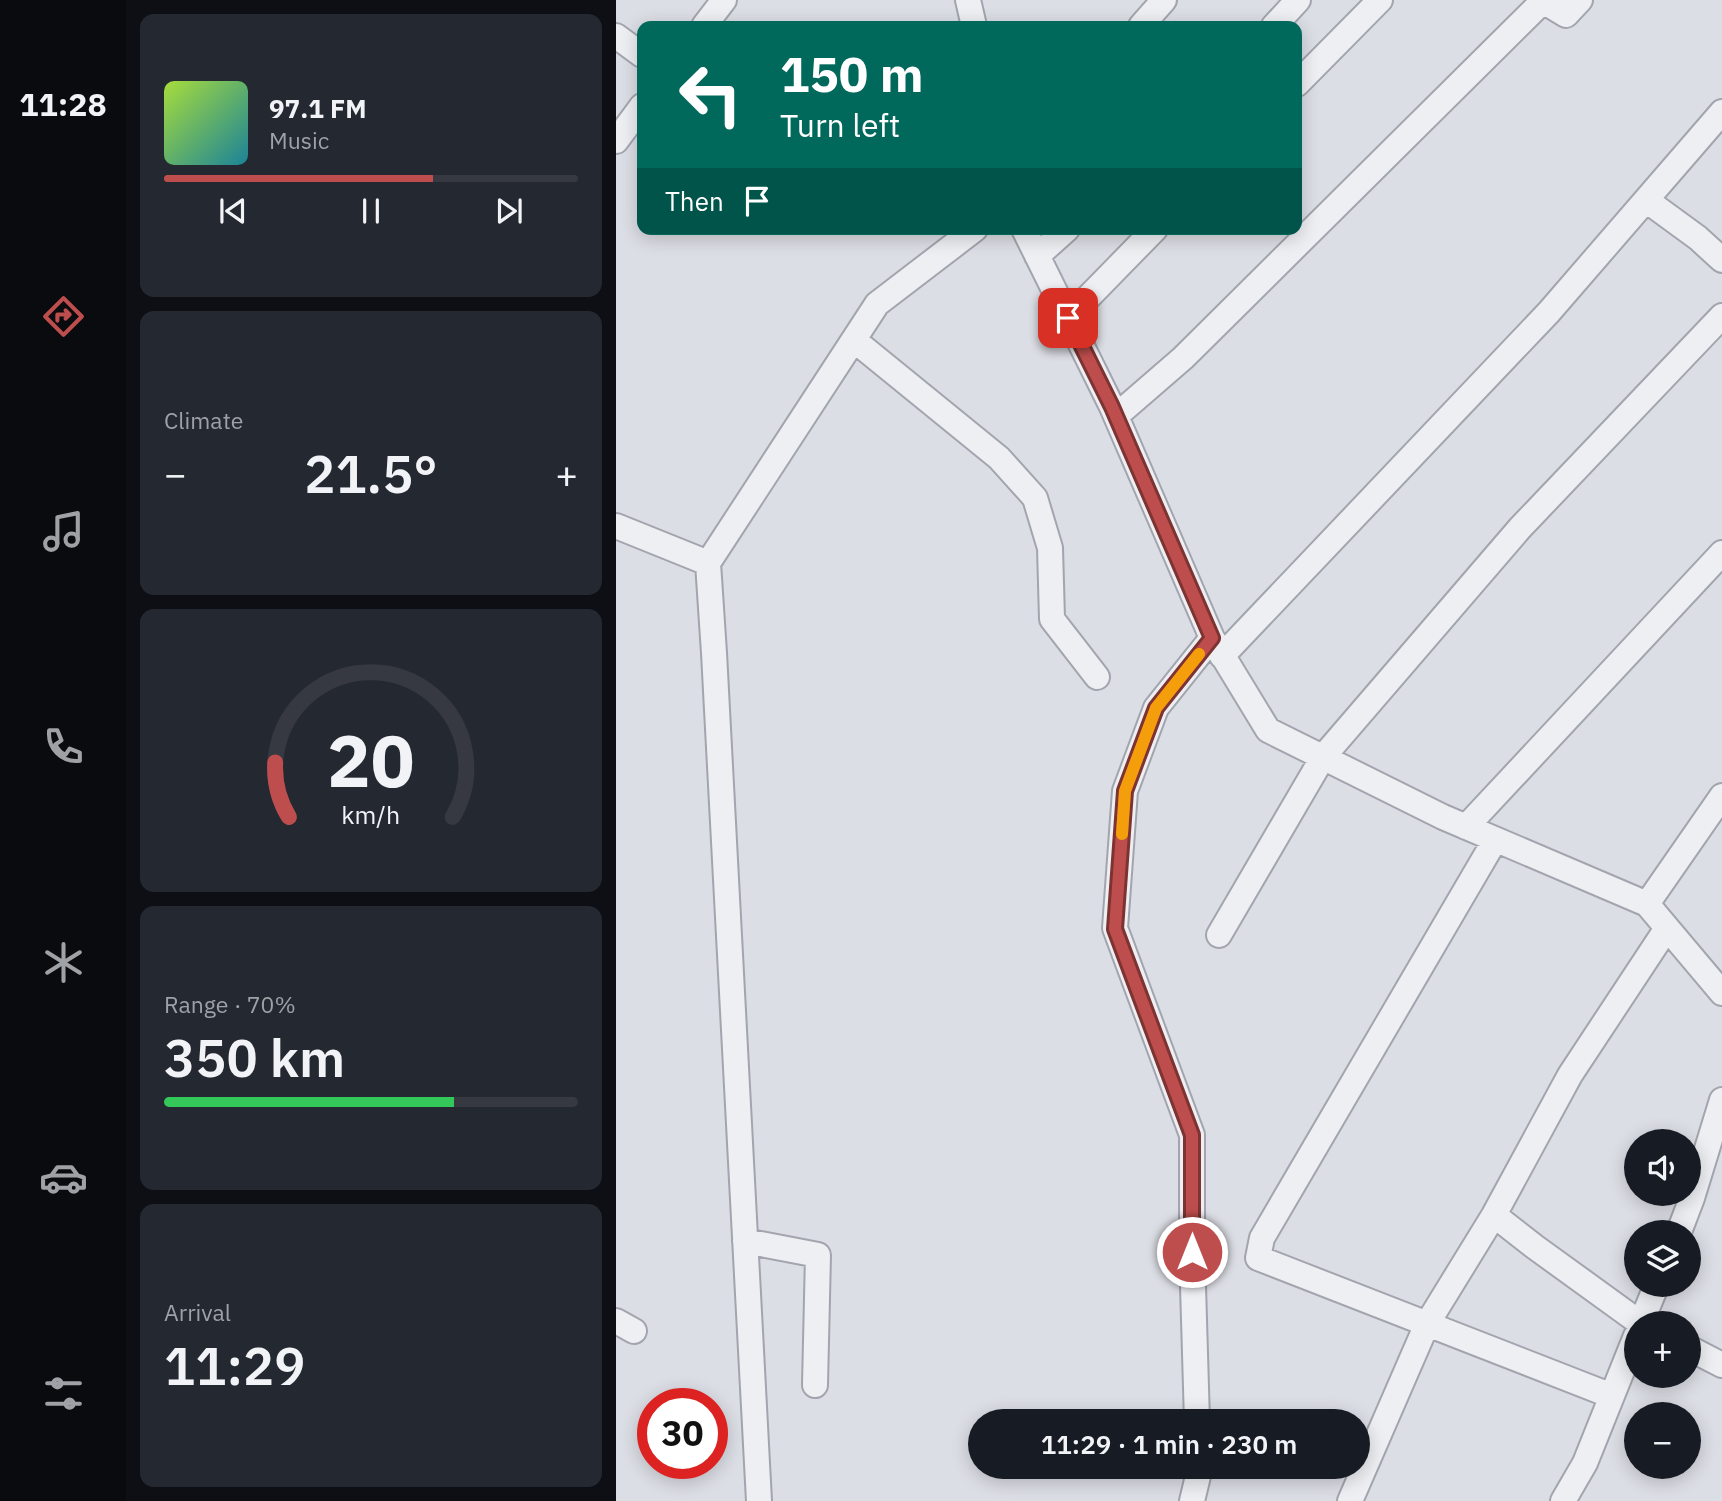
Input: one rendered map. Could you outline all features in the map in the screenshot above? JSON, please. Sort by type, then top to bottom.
[{"type":"street","points":[[708,21],[724,0]]},
{"type":"street","points":[[968,0],[973,21]]},
{"type":"street","points":[[1145,21],[1164,0]]},
{"type":"street","points":[[1279,21],[1298,0]]},
{"type":"street","points":[[1302,80],[1380,0]]},
{"type":"street","points":[[1116,416],[1183,358],[1543,1],[1566,15],[1580,0]]},
{"type":"street","points":[[616,36],[637,51]]},
{"type":"street","points":[[616,141],[637,113]]},
{"type":"street","points":[[1197,1409],[1192,1135],[1115,929],[1125,791],[1156,708],[1549,312],[1722,113]]},
{"type":"street","points":[[1646,200],[1698,238],[1722,260]]},
{"type":"street","points":[[759,1501],[708,563],[877,304],[967,235]]},
{"type":"street","points":[[1027,235],[1116,416],[1217,647],[1268,730],[1443,817],[1647,904],[1722,993]]},
{"type":"street","points":[[1037,256],[1060,235]]},
{"type":"street","points":[[1068,318],[1149,235]]},
{"type":"street","points":[[1219,935],[1323,757],[1520,528],[1722,316]]},
{"type":"street","points":[[854,340],[999,458],[1035,498],[1050,548],[1052,620],[1097,677]]},
{"type":"street","points":[[616,526],[708,563]]},
{"type":"street","points":[[1466,827],[1722,553]]},
{"type":"street","points":[[1647,904],[1722,796]]},
{"type":"street","points":[[1495,840],[1262,1238],[1258,1258],[1612,1396]]},
{"type":"street","points":[[1350,1501],[1427,1324],[1494,1215],[1570,1076],[1667,928]]},
{"type":"street","points":[[1684,1220],[1722,1100]]},
{"type":"street","points":[[1494,1215],[1624,1311]]},
{"type":"street","points":[[745,1241],[818,1255],[815,1385]]},
{"type":"street","points":[[1701,1354],[1722,1365]]},
{"type":"street","points":[[1563,1501],[1585,1463],[1624,1366]]},
{"type":"street","points":[[1192,1501],[1197,1479]]},
{"type":"slow traffic","points":[[1122,834],[1125,791],[1156,708],[1199,654]]},
{"type":"route","points":[[1068,318],[1112,407],[1212,638],[1156,708],[1125,791],[1115,929],[1192,1135],[1192,1252]]}]
